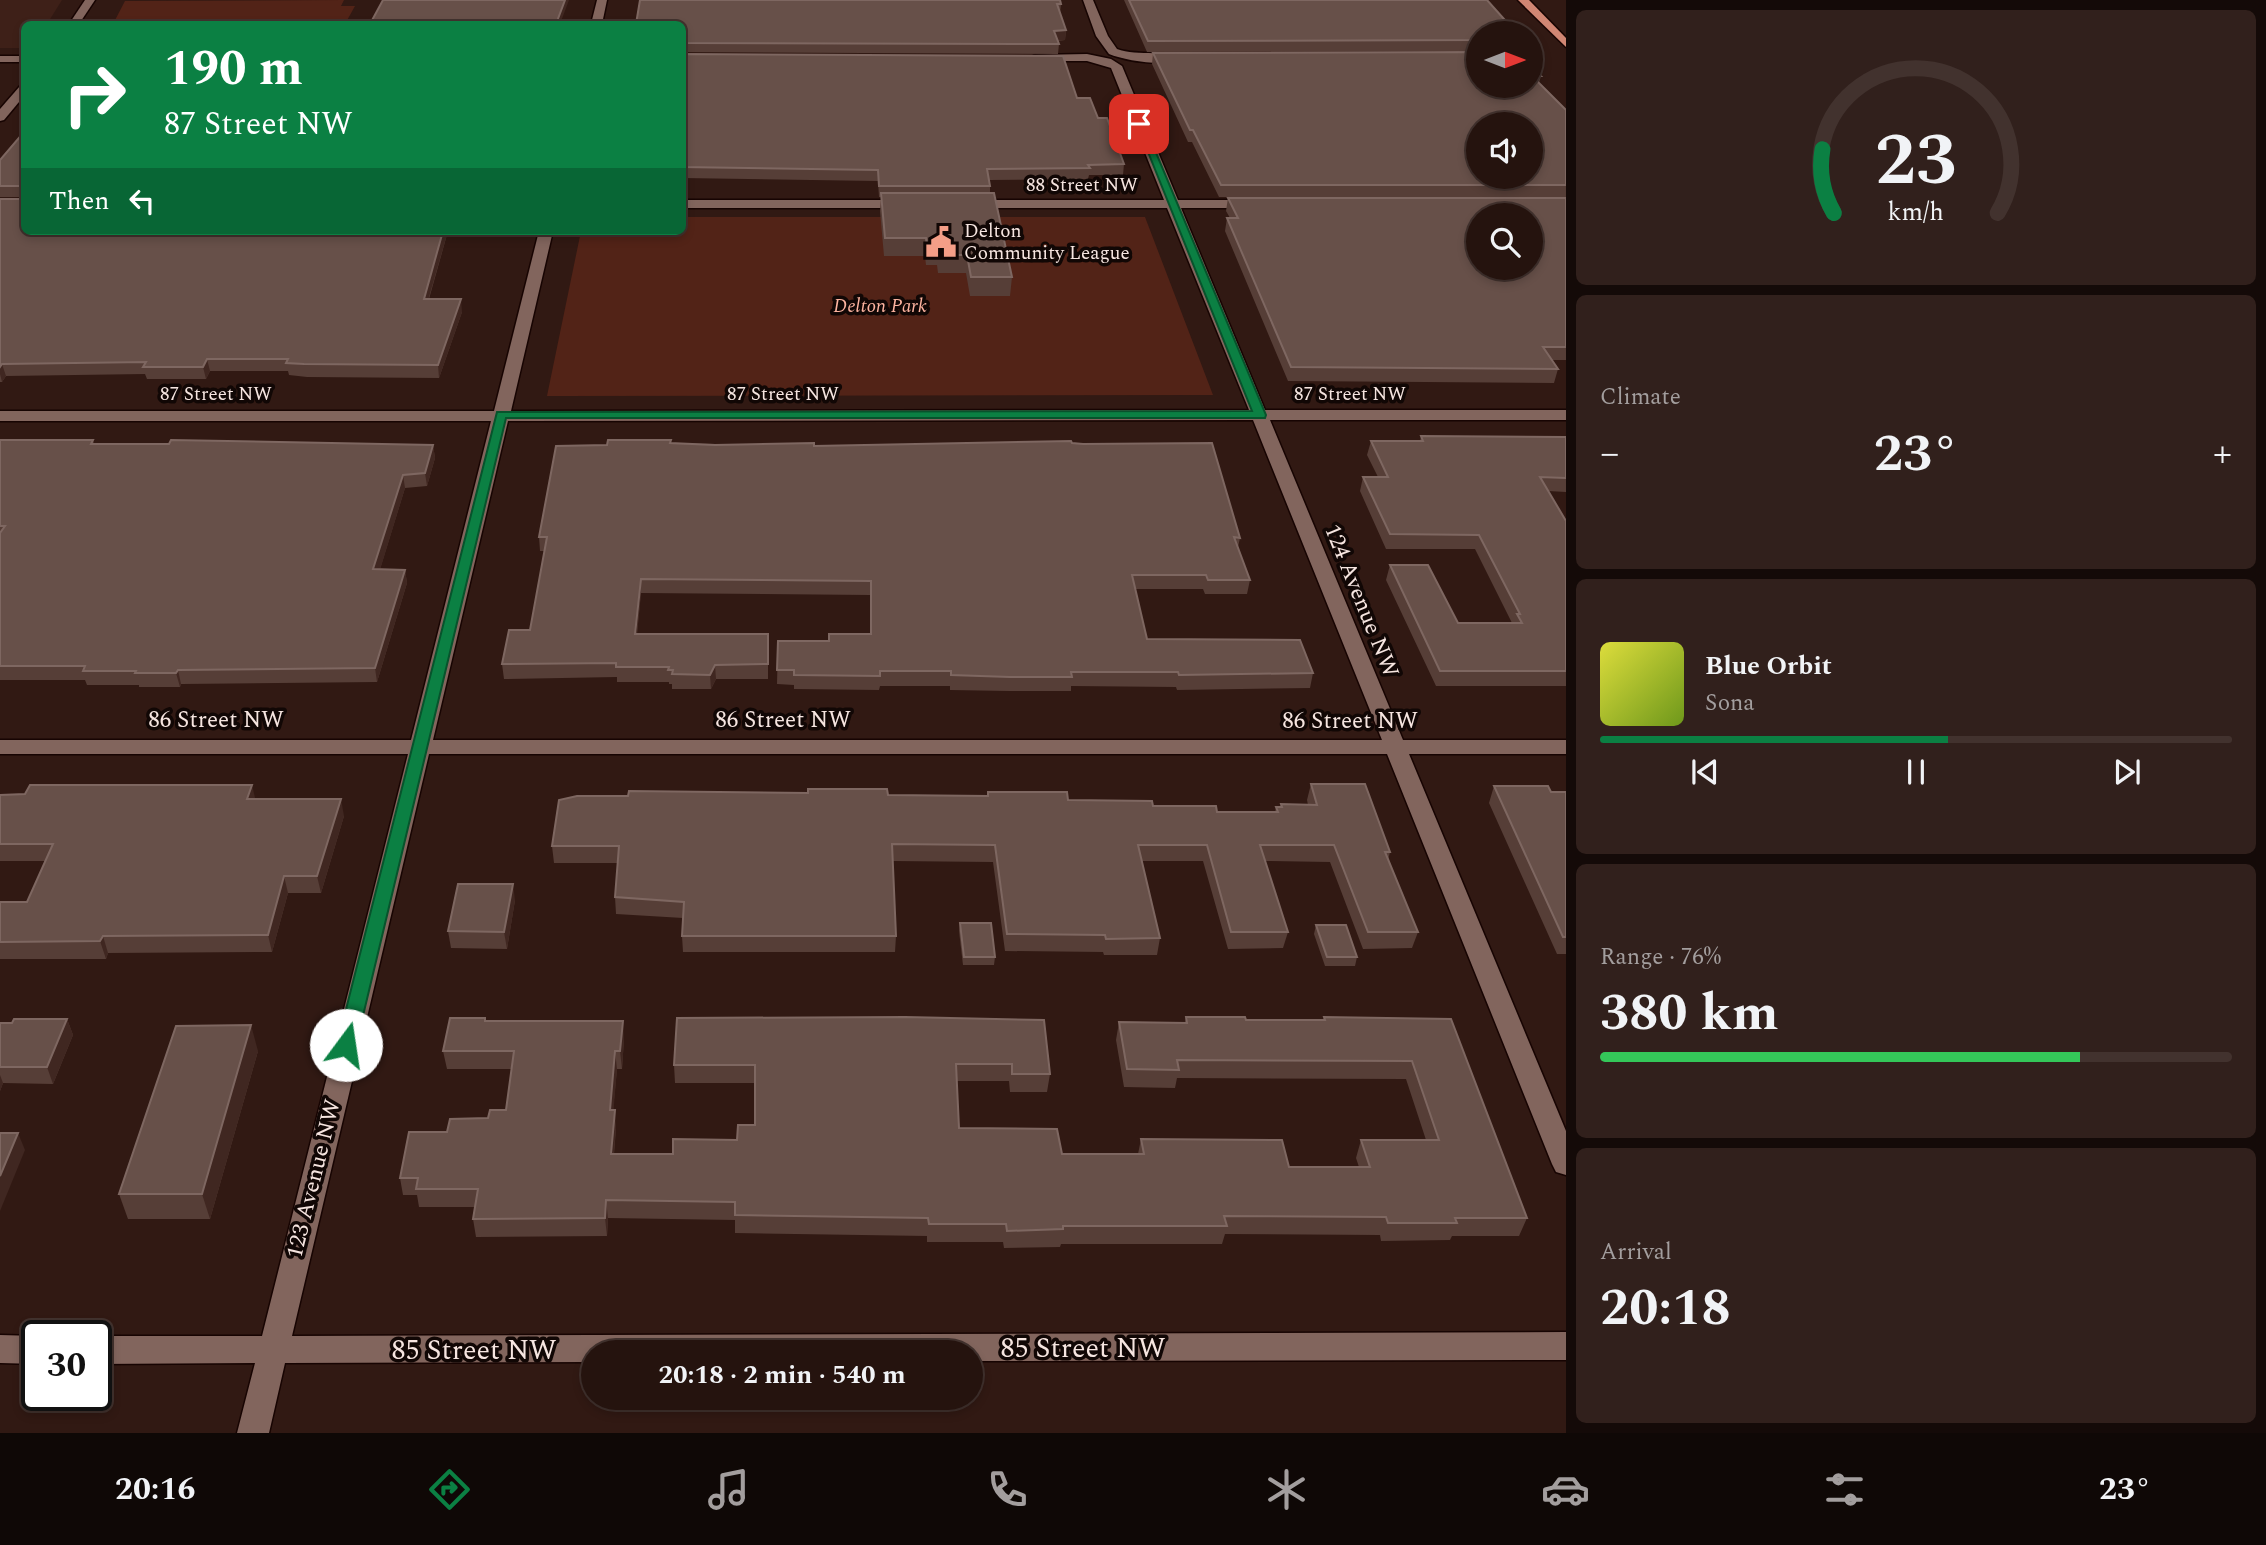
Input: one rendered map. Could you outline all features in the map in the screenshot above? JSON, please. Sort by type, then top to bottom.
[{"type":"highway","points":[[1522,0],[1566,44]]},
{"type":"street","points":[[76,21],[90,0]]},
{"type":"street","points":[[597,21],[602,0]]},
{"type":"street","name":"124 Avenue NW","points":[[1088,0],[1566,1164]]},
{"type":"street","points":[[1026,58],[1191,58]]},
{"type":"street","points":[[0,60],[21,60]]},
{"type":"street","points":[[0,117],[21,92]]},
{"type":"street","points":[[686,204],[921,204]]},
{"type":"street","name":"88 Street NW","points":[[948,204],[1262,204]]},
{"type":"street","name":"123 Avenue NW","points":[[253,1433],[545,235]]},
{"type":"street","name":"87 Street NW","points":[[0,415],[1566,415]]},
{"type":"street","name":"86 Street NW","points":[[0,747],[1566,747]]},
{"type":"street","name":"85 Street NW","points":[[112,1350],[1566,1346]]},
{"type":"street","points":[[0,1349],[21,1350]]},
{"type":"shaded area","points":[[0,0],[62,0],[49,21],[21,21],[21,48],[0,48]]},
{"type":"green space","points":[[344,0],[341,6],[355,6],[347,21],[115,21],[125,1]]},
{"type":"green space","name":"Delton Park","points":[[686,217],[1145,217],[1213,395],[547,396],[580,235],[686,235]]},
{"type":"building","points":[[383,0],[565,0],[557,21],[372,21]]},
{"type":"building","points":[[640,0],[1060,0],[1061,4],[1057,4],[1066,30],[1054,31],[1059,44],[686,43],[686,21],[636,21]]},
{"type":"building","points":[[1129,0],[1487,0],[1506,21],[1466,21],[1466,40],[1148,41]]},
{"type":"building","points":[[1466,52],[1466,98],[1544,98],[1544,88],[1566,110],[1566,185],[1543,185],[1543,112],[1466,112],[1466,185],[1221,185],[1193,130],[1190,130],[1153,53]]},
{"type":"building","points":[[686,54],[1063,56],[1077,98],[1090,98],[1098,118],[1107,118],[1124,164],[1088,165],[1090,168],[987,169],[990,186],[879,186],[878,170],[686,167]]},
{"type":"building","points":[[21,136],[21,186],[0,186],[0,160]]},
{"type":"building","points":[[881,193],[994,193],[1012,277],[971,277],[967,255],[940,255],[938,247],[927,247],[926,238],[885,238]]},
{"type":"building","points":[[1228,198],[1566,198],[1566,347],[1543,347],[1558,369],[1291,367],[1227,218],[1238,218]]},
{"type":"building","points":[[0,199],[21,199],[21,235],[442,235],[424,299],[461,299],[438,365],[304,364],[286,363],[288,359],[207,359],[203,367],[143,367],[146,362],[2,364],[0,367]]},
{"type":"building","points":[[1421,436],[1566,437],[1566,478],[1540,477],[1566,521],[1566,671],[1440,671],[1390,565],[1428,565],[1458,623],[1522,623],[1517,614],[1520,614],[1479,535],[1390,534],[1363,477],[1388,477],[1371,441],[1423,441]]},
{"type":"building","points":[[0,440],[93,440],[91,444],[169,444],[171,440],[433,445],[425,473],[403,475],[373,569],[405,570],[375,668],[178,670],[176,673],[135,673],[136,671],[83,671],[85,666],[0,666],[0,533],[5,526],[0,526]]},
{"type":"building","points":[[608,440],[671,440],[670,443],[715,445],[814,443],[814,446],[1071,441],[1083,444],[1212,443],[1240,538],[1234,537],[1250,580],[1208,580],[1206,575],[1132,575],[1147,639],[1300,640],[1313,673],[1179,675],[1178,672],[1071,672],[1072,677],[1010,677],[951,675],[951,671],[880,671],[880,676],[794,675],[794,670],[777,670],[778,641],[829,641],[829,634],[871,634],[871,581],[641,579],[635,634],[768,634],[768,664],[715,665],[710,675],[672,674],[673,670],[668,670],[669,667],[616,667],[616,663],[502,664],[509,630],[530,630],[547,537],[539,537],[556,446],[607,445]]},
{"type":"building","points":[[1311,784],[1365,784],[1390,852],[1385,852],[1418,932],[1368,932],[1334,845],[1260,845],[1288,932],[1231,932],[1207,845],[1138,845],[1160,938],[1106,939],[1105,935],[1007,934],[995,845],[892,844],[896,936],[682,936],[684,902],[615,897],[619,846],[552,846],[559,800],[577,796],[628,796],[629,791],[808,793],[808,789],[887,789],[888,795],[988,796],[988,792],[1067,792],[1068,800],[1152,801],[1153,806],[1216,806],[1217,812],[1278,812],[1276,807],[1282,807],[1281,804],[1317,805]]},
{"type":"building","points":[[30,785],[252,785],[247,799],[341,799],[317,876],[284,876],[268,935],[103,936],[100,941],[0,942],[0,902],[27,902],[53,844],[0,844],[0,795],[25,794]]},
{"type":"building","points":[[1494,786],[1548,786],[1551,792],[1566,792],[1566,937],[1563,937]]},
{"type":"building","points":[[458,884],[513,884],[504,932],[448,931]]},
{"type":"building","points":[[960,923],[991,923],[995,957],[964,957]]},
{"type":"building","points":[[1316,925],[1346,925],[1357,957],[1327,957]]},
{"type":"building","points":[[905,1017],[1044,1020],[1050,1074],[1012,1074],[1012,1064],[956,1064],[959,1128],[1057,1129],[1062,1154],[1144,1154],[1141,1139],[1282,1140],[1289,1167],[1370,1167],[1361,1140],[1439,1140],[1412,1061],[1177,1060],[1179,1070],[1127,1069],[1119,1022],[1187,1023],[1186,1017],[1245,1017],[1246,1020],[1325,1020],[1324,1017],[1451,1019],[1527,1218],[1455,1218],[1457,1223],[1388,1223],[1386,1217],[1224,1216],[1227,1226],[1063,1226],[1063,1229],[1007,1231],[1006,1224],[929,1224],[928,1218],[735,1215],[735,1202],[606,1200],[605,1218],[473,1219],[478,1189],[416,1189],[418,1178],[400,1178],[409,1132],[447,1132],[450,1119],[488,1118],[490,1110],[506,1110],[514,1051],[443,1051],[450,1018],[485,1018],[485,1021],[623,1021],[620,1051],[615,1051],[610,1110],[615,1110],[611,1154],[673,1154],[673,1139],[737,1140],[738,1125],[755,1125],[755,1065],[674,1065],[677,1018]]},
{"type":"building","points":[[14,1019],[67,1019],[47,1067],[0,1067],[0,1023],[12,1023]]},
{"type":"building","points":[[251,1025],[202,1194],[119,1194],[176,1026]]},
{"type":"building","points":[[0,1133],[18,1133],[0,1176]]},
{"type":"place","name":"Delton Community League","points":[[941,242]]},
{"type":"route","points":[[346,1045],[501,414],[1260,415],[1139,124]]}]
